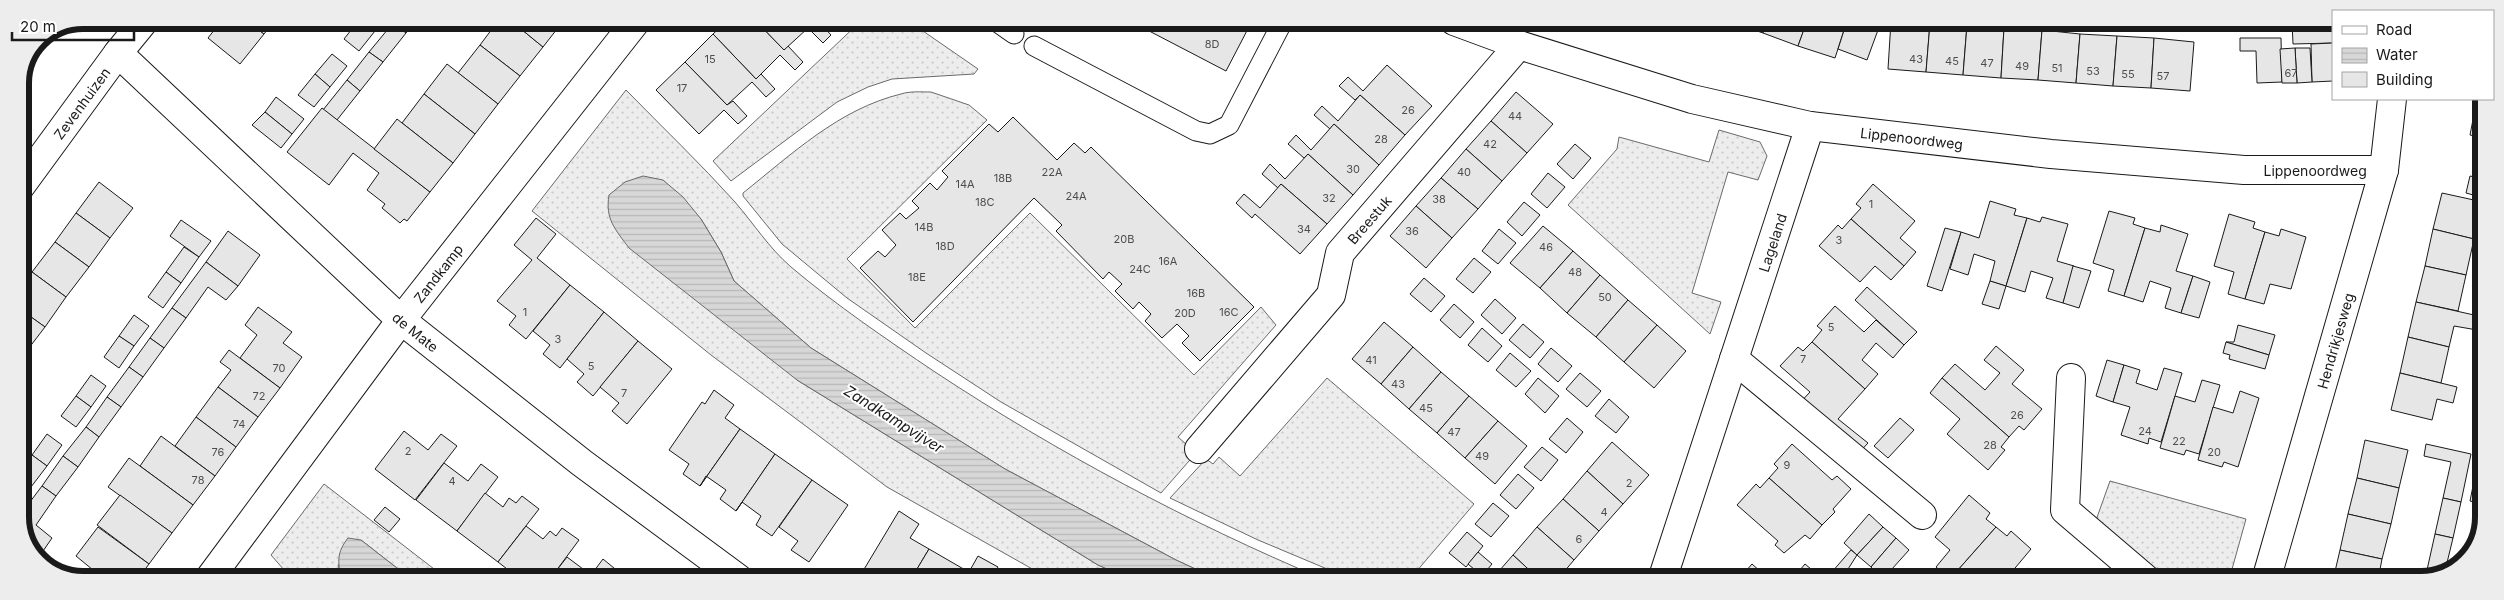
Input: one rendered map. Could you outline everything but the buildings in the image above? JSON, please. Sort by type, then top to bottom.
[{"type":"street","name":"Zevenhuizen","points":[[29,175],[138,29]]},
{"type":"street","name":"Zandkamp","points":[[215,571],[402,320],[630,29]]},
{"type":"street","name":"Lippenoordweg","points":[[1476,29],[1519,45],[1692,99],[1810,126],[2051,154],[2244,170],[2384,170]]},
{"type":"street","name":"Breestuk","points":[[1198,449],[1331,295],[1340,253],[1519,45]]},
{"type":"street","name":"de Mate","points":[[118,53],[402,320],[582,463],[728,571]]},
{"type":"street","name":"Hendrikjesweg","points":[[2269,571],[2384,170],[2392,100]]},
{"type":"street","name":"Lageland","points":[[1665,571],[1810,126]]},
{"type":"street","points":[[1734,359],[1922,515]]},
{"type":"street","points":[[2071,378],[2065,510],[2136,571]]},
{"type":"lane","points":[[1007,29],[1014,34]]},
{"type":"lane","points":[[1034,46],[1196,131],[1210,134],[1229,125],[1279,29]]},
{"type":"shaded area","points":[[852,29],[920,29],[978,69],[974,74],[892,79],[868,87],[837,102],[731,181],[713,161]]},
{"type":"shaded area","points":[[626,90],[722,188],[783,260],[826,295],[880,334],[981,402],[1076,458],[1173,510],[1305,571],[1200,571],[1005,469],[811,348],[734,281],[721,252],[701,219],[663,180],[797,380],[1098,565],[1112,571],[1036,571],[887,487],[711,355],[532,211]]},
{"type":"shaded area","points":[[931,92],[969,105],[987,120],[847,259],[915,328],[1030,213],[1194,375],[1261,307],[1276,325],[1178,437],[1196,453],[1161,493],[1001,402],[847,298],[782,244],[743,196],[743,193],[798,148],[857,110],[904,93]]},
{"type":"shaded area","points":[[1719,130],[1760,142],[1767,156],[1758,180],[1728,172],[1692,293],[1721,302],[1710,334],[1568,205],[1617,149],[1619,137],[1709,162]]},
{"type":"shaded area","points":[[1327,378],[1474,504],[1417,571],[1332,571],[1258,540],[1170,498],[1206,459],[1213,464],[1219,457],[1240,476]]},
{"type":"shaded area","points":[[2110,481],[2246,519],[2232,571],[2152,571],[2095,523]]},
{"type":"shaded area","points":[[324,484],[437,571],[401,571],[361,540],[338,565],[340,571],[285,571],[271,555]]},
{"type":"water","name":"Zandkampvijver","points":[[643,176],[663,180],[683,197],[701,219],[721,252],[734,281],[811,348],[1005,469],[1200,571],[1112,571],[1098,565],[797,380],[629,248],[615,229],[608,211],[609,195],[625,182]]},
{"type":"water","points":[[348,538],[361,540],[401,571],[340,571],[339,557]]}]
